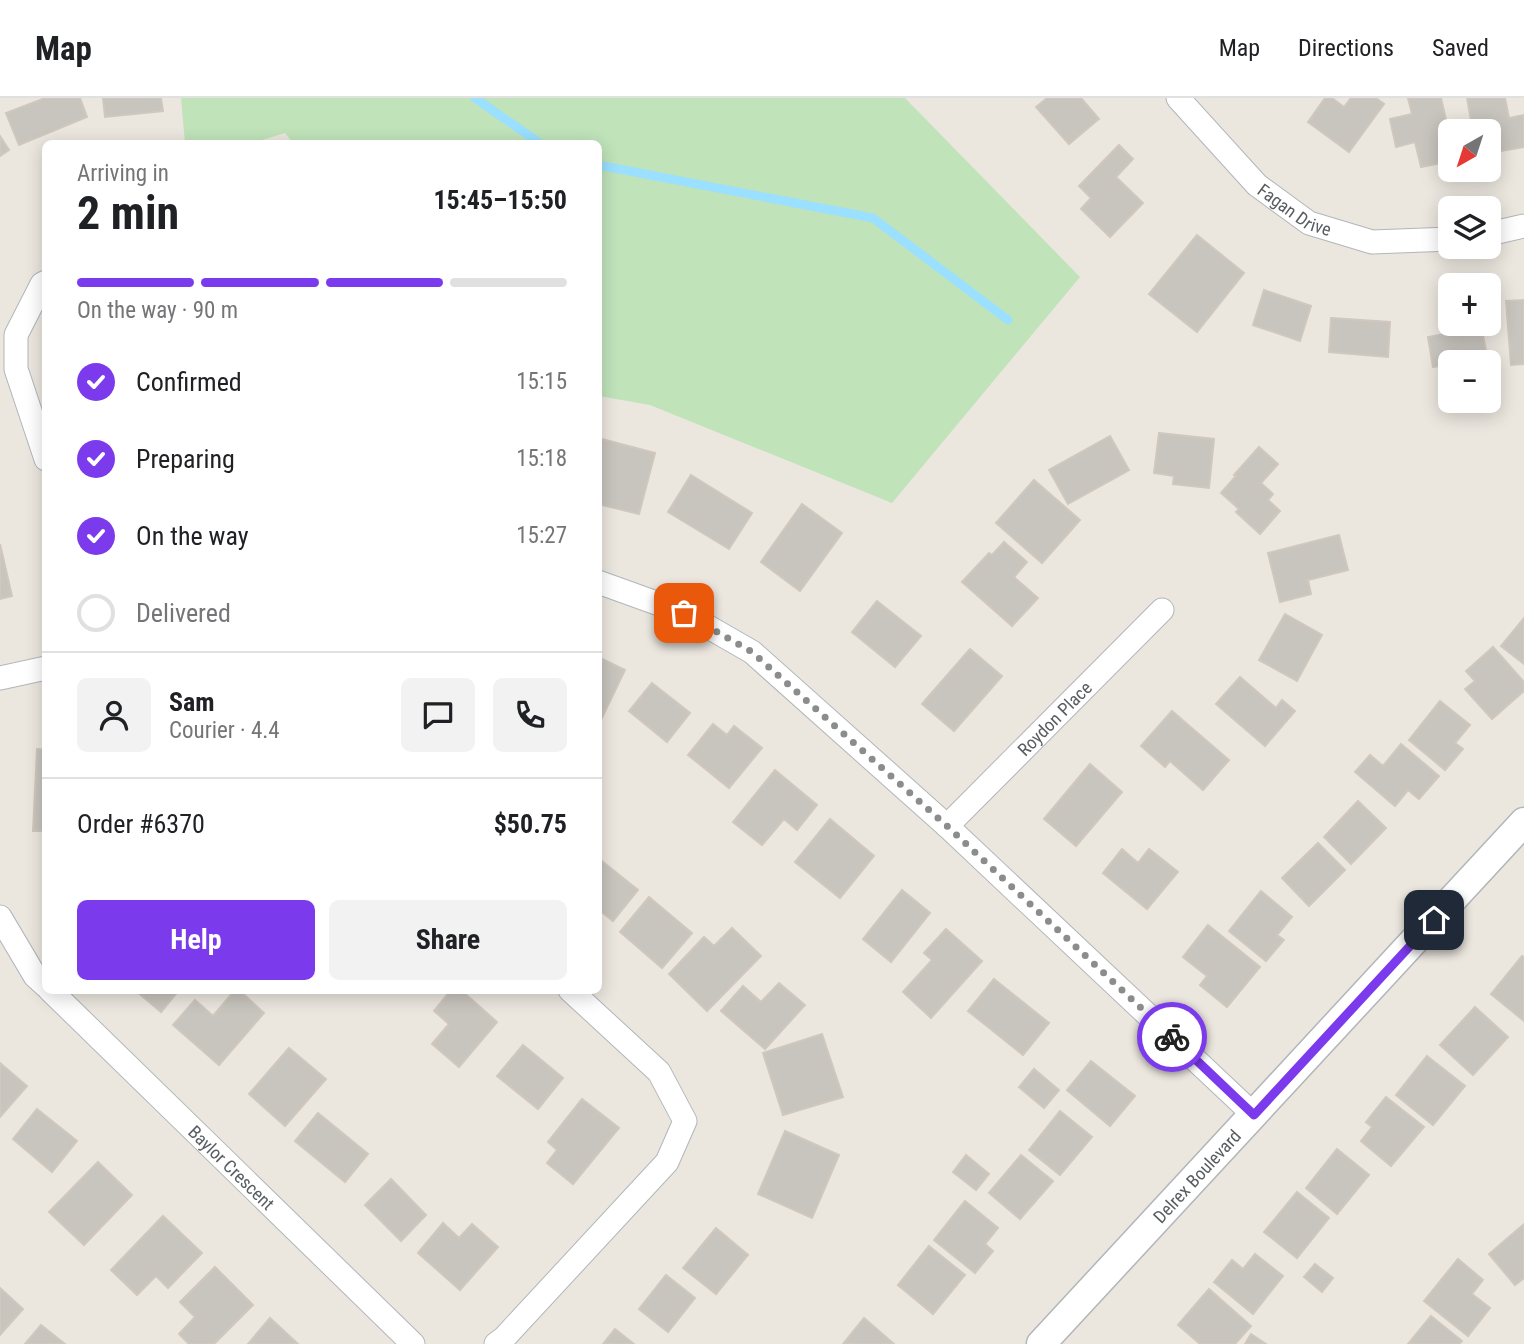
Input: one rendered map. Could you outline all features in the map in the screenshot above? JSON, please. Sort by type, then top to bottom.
[{"type":"street","name":"Fagan Drive","points":[[1178,98],[1257,185],[1309,223],[1372,242],[1438,239]]},
{"type":"street","points":[[1501,231],[1524,226]]},
{"type":"street","points":[[42,284],[16,335],[16,369],[42,447]]},
{"type":"street","points":[[602,583],[684,613],[752,652],[947,826],[1254,1115]]},
{"type":"street","name":"Roydon Place","points":[[947,826],[1162,610]]},
{"type":"street","points":[[0,678],[42,669]]},
{"type":"street","name":"Delrex Boulevard","points":[[1041,1344],[1524,822]]},
{"type":"street","points":[[0,917],[35,976],[42,982]]},
{"type":"street","name":"Baylor Crescent","points":[[54,994],[413,1344]]},
{"type":"street","points":[[496,1344],[667,1162],[685,1121],[659,1072],[574,994]]},
{"type":"green space","points":[[181,98],[905,98],[1080,277],[892,503],[650,405],[602,397],[602,140],[291,140],[285,133],[262,140],[185,140]]},
{"type":"building","points":[[45,98],[80,98],[87,117],[19,145],[6,113]]},
{"type":"building","points":[[103,98],[161,98],[163,111],[105,117]]},
{"type":"building","points":[[1047,98],[1081,98],[1099,119],[1069,144],[1036,107]]},
{"type":"building","points":[[1325,98],[1332,98],[1344,107],[1351,98],[1376,98],[1384,104],[1349,152],[1308,122]]},
{"type":"building","points":[[1408,98],[1441,98],[1446,119],[1438,119],[1438,164],[1421,167],[1415,142],[1396,147],[1390,119],[1412,114]]},
{"type":"building","points":[[1467,98],[1505,98],[1509,118],[1524,115],[1524,147],[1502,151],[1502,119],[1471,119]]},
{"type":"building","points":[[0,136],[9,150],[0,156]]},
{"type":"building","points":[[1119,145],[1133,159],[1116,177],[1143,203],[1110,237],[1081,209],[1091,198],[1079,186]]},
{"type":"building","points":[[1197,235],[1244,273],[1197,332],[1149,294]]},
{"type":"building","points":[[1264,290],[1311,306],[1300,341],[1253,325]]},
{"type":"building","points":[[1524,300],[1524,364],[1511,365],[1506,301]]},
{"type":"building","points":[[1331,318],[1390,322],[1388,357],[1329,352]]},
{"type":"building","points":[[1483,336],[1486,350],[1438,350],[1438,366],[1433,367],[1428,337]]},
{"type":"building","points":[[1159,433],[1214,439],[1209,488],[1173,484],[1174,476],[1154,473]]},
{"type":"building","points":[[1110,436],[1129,470],[1068,504],[1049,470]]},
{"type":"building","points":[[602,439],[655,453],[639,514],[602,505]]},
{"type":"building","points":[[1259,447],[1278,464],[1261,483],[1273,494],[1268,500],[1280,511],[1260,534],[1236,512],[1239,509],[1221,493]]},
{"type":"building","points":[[691,475],[752,513],[729,549],[668,512]]},
{"type":"building","points":[[1034,480],[1080,520],[1042,563],[996,523]]},
{"type":"building","points":[[802,504],[842,533],[800,591],[761,562]]},
{"type":"building","points":[[1339,535],[1348,570],[1308,580],[1311,594],[1280,602],[1268,553]]},
{"type":"building","points":[[1004,542],[1027,562],[1014,577],[1038,598],[1012,626],[962,582],[989,553],[992,555]]},
{"type":"building","points":[[0,544],[12,596],[0,599]]},
{"type":"building","points":[[877,601],[921,636],[895,667],[852,632]]},
{"type":"building","points":[[1285,614],[1322,635],[1297,681],[1259,660]]},
{"type":"building","points":[[1524,618],[1524,664],[1501,646]]},
{"type":"building","points":[[1493,647],[1524,682],[1524,691],[1492,719],[1465,689],[1475,681],[1466,671]]},
{"type":"building","points":[[970,649],[1002,676],[954,731],[922,704]]},
{"type":"building","points":[[602,659],[625,670],[602,718]]},
{"type":"building","points":[[1240,677],[1276,708],[1282,700],[1295,711],[1265,746],[1216,704]]},
{"type":"building","points":[[652,683],[690,713],[667,742],[629,711]]},
{"type":"building","points":[[1440,701],[1470,725],[1455,743],[1463,749],[1445,770],[1409,740]]},
{"type":"building","points":[[1172,711],[1229,760],[1203,790],[1170,761],[1165,767],[1141,746]]},
{"type":"building","points":[[713,724],[727,735],[734,726],[762,748],[729,788],[688,755]]},
{"type":"building","points":[[1401,744],[1439,776],[1419,799],[1408,790],[1395,806],[1355,772],[1370,755],[1383,766]]},
{"type":"building","points":[[37,749],[42,750],[42,831],[33,831]]},
{"type":"building","points":[[1090,764],[1122,792],[1076,846],[1044,819]]},
{"type":"building","points":[[775,770],[817,805],[797,830],[784,819],[762,845],[733,822]]},
{"type":"building","points":[[1358,801],[1386,828],[1351,864],[1324,837]]},
{"type":"building","points":[[830,819],[874,856],[840,898],[795,862]]},
{"type":"building","points":[[1318,843],[1345,870],[1309,906],[1282,878]]},
{"type":"building","points":[[1122,849],[1138,863],[1149,849],[1178,872],[1147,909],[1103,873]]},
{"type":"building","points":[[602,861],[638,890],[613,921],[602,912]]},
{"type":"building","points":[[902,890],[930,913],[891,962],[863,939]]},
{"type":"building","points":[[1261,891],[1292,917],[1277,935],[1284,940],[1266,961],[1229,931]]},
{"type":"building","points":[[649,897],[692,933],[662,968],[620,932]]},
{"type":"building","points":[[1208,925],[1260,967],[1227,1007],[1200,985],[1207,976],[1183,957]]},
{"type":"building","points":[[732,928],[761,956],[707,1011],[669,974],[704,937],[714,946]]},
{"type":"building","points":[[946,929],[982,961],[931,1018],[903,992],[932,960],[924,953]]},
{"type":"building","points":[[1522,956],[1524,957],[1524,1021],[1491,994]]},
{"type":"building","points":[[994,979],[1049,1023],[1023,1055],[968,1011]]},
{"type":"building","points":[[779,983],[805,1005],[765,1049],[721,1011],[743,986],[761,1002]]},
{"type":"building","points":[[140,994],[176,994],[161,1012]]},
{"type":"building","points":[[232,994],[243,994],[264,1013],[219,1065],[173,1025],[195,1000],[213,1016]]},
{"type":"building","points":[[448,994],[466,994],[497,1022],[459,1067],[432,1044],[449,1024],[434,1011]]},
{"type":"building","points":[[1475,1007],[1508,1037],[1473,1075],[1440,1045]]},
{"type":"building","points":[[822,1034],[843,1097],[783,1115],[763,1053]]},
{"type":"building","points":[[523,1045],[563,1078],[538,1109],[497,1076]]},
{"type":"building","points":[[289,1048],[326,1079],[285,1126],[249,1094]]},
{"type":"building","points":[[1427,1056],[1465,1086],[1433,1125],[1396,1095]]},
{"type":"building","points":[[1091,1061],[1135,1096],[1110,1126],[1067,1090]]},
{"type":"building","points":[[0,1063],[27,1086],[0,1117]]},
{"type":"building","points":[[1034,1069],[1059,1090],[1044,1108],[1019,1087]]},
{"type":"building","points":[[1386,1097],[1424,1127],[1391,1166],[1361,1141],[1372,1127],[1366,1122]]},
{"type":"building","points":[[582,1099],[619,1128],[573,1184],[547,1163],[557,1150],[548,1142]]},
{"type":"building","points":[[37,1109],[77,1141],[52,1172],[13,1139]]},
{"type":"building","points":[[1060,1111],[1092,1137],[1060,1175],[1029,1150]]},
{"type":"building","points":[[318,1113],[368,1154],[345,1182],[295,1141]]},
{"type":"building","points":[[785,1131],[839,1155],[812,1218],[758,1194]]},
{"type":"building","points":[[1337,1149],[1369,1175],[1337,1214],[1306,1188]]},
{"type":"building","points":[[966,1155],[989,1174],[976,1190],[953,1172]]},
{"type":"building","points":[[1021,1155],[1053,1181],[1020,1219],[989,1193]]},
{"type":"building","points":[[98,1162],[132,1195],[84,1245],[49,1212]]},
{"type":"building","points":[[391,1179],[426,1215],[401,1241],[365,1205]]},
{"type":"building","points":[[1297,1192],[1329,1218],[1297,1258],[1264,1232]]},
{"type":"building","points":[[965,1201],[998,1228],[985,1244],[993,1251],[975,1273],[934,1240]]},
{"type":"building","points":[[163,1216],[202,1253],[168,1288],[156,1276],[137,1295],[111,1270]]},
{"type":"building","points":[[443,1223],[459,1238],[472,1224],[498,1247],[460,1290],[418,1253]]},
{"type":"building","points":[[1524,1224],[1524,1278],[1515,1285],[1489,1254]]},
{"type":"building","points":[[716,1228],[748,1255],[716,1294],[683,1268]]},
{"type":"building","points":[[929,1246],[965,1275],[933,1314],[898,1285]]},
{"type":"building","points":[[1255,1254],[1283,1276],[1253,1314],[1214,1282],[1232,1260],[1243,1269]]},
{"type":"building","points":[[1458,1259],[1483,1280],[1472,1294],[1490,1308],[1468,1336],[1424,1301]]},
{"type":"building","points":[[1315,1264],[1333,1278],[1322,1292],[1304,1277]]},
{"type":"building","points":[[215,1267],[253,1305],[214,1344],[189,1344],[179,1334],[195,1317],[180,1302]]},
{"type":"building","points":[[666,1275],[695,1298],[668,1332],[639,1309]]},
{"type":"building","points":[[0,1288],[23,1309],[0,1335]]},
{"type":"building","points":[[1209,1289],[1251,1326],[1235,1344],[1200,1344],[1178,1325]]},
{"type":"building","points":[[1431,1316],[1462,1341],[1459,1344],[1408,1344]]},
{"type":"building","points":[[270,1318],[298,1344],[248,1344]]},
{"type":"building","points":[[864,1318],[894,1344],[843,1344]]},
{"type":"building","points":[[41,1325],[65,1344],[25,1344]]},
{"type":"building","points":[[615,1329],[634,1344],[603,1344]]},
{"type":"building","points":[[1251,1334],[1266,1344],[1245,1344]]},
{"type":"waterway","points":[[475,98],[535,140]]},
{"type":"waterway","points":[[602,166],[873,218],[1008,320]]},
{"type":"way so far","points":[[684,613],[752,652],[947,826],[1172,1037]]},
{"type":"route","points":[[1172,1037],[1254,1115],[1434,920]]}]
